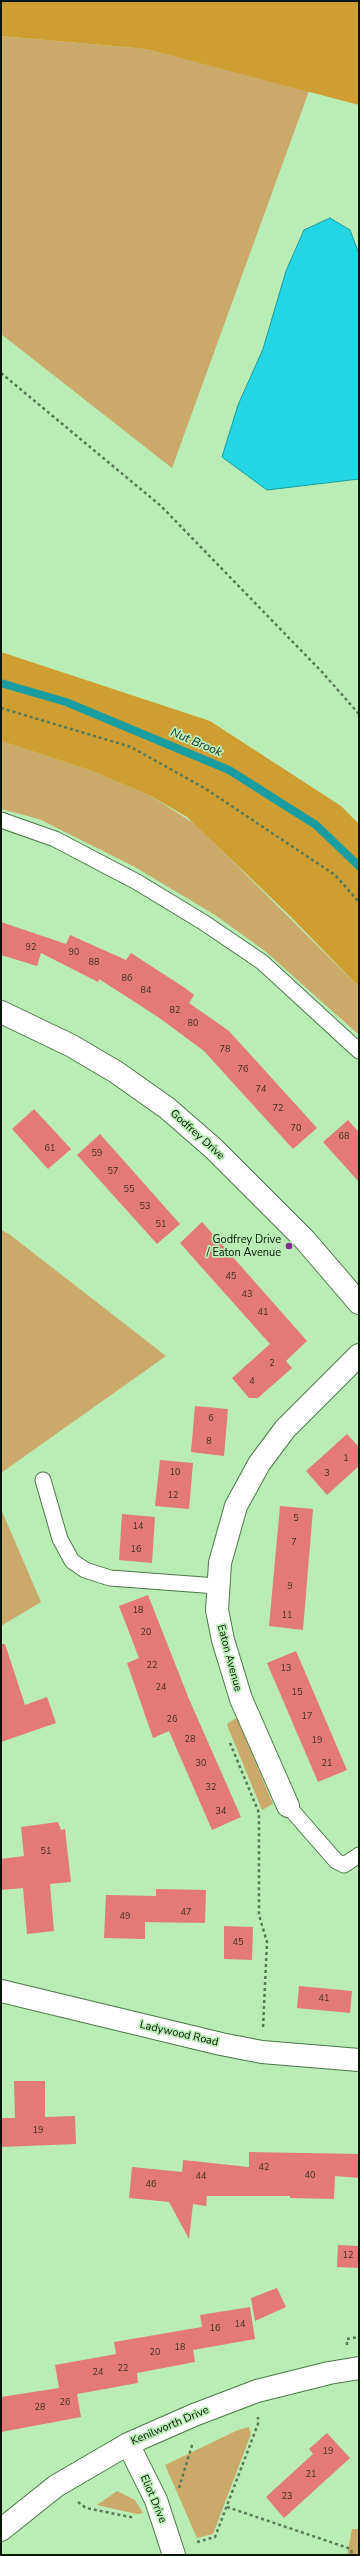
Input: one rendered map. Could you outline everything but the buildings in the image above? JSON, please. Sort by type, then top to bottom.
[{"type":"street","name":"Godfrey Drive","points":[[1,1012],[72,1046],[116,1072],[167,1108],[213,1148],[294,1229],[359,1302]]},
{"type":"street","name":"Eaton Avenue","points":[[288,1806],[241,1699],[223,1640],[217,1610],[217,1586],[220,1563],[236,1506],[259,1464],[285,1429],[359,1355]]},
{"type":"street","name":"Ladywood Road","points":[[1,1991],[221,2044],[262,2052],[359,2060]]},
{"type":"street","name":"Kenilworth Drive","points":[[1,2530],[56,2486],[128,2444],[194,2415],[257,2391],[329,2373],[359,2368]]},
{"type":"street","name":"Eliot Drive","points":[[128,2444],[156,2500],[173,2552]]},
{"type":"lane","points":[[1,820],[54,839],[137,882],[204,922],[262,962],[359,1051]]},
{"type":"lane","points":[[43,1480],[60,1539],[72,1561],[85,1570],[110,1578],[217,1586]]},
{"type":"lane","points":[[288,1806],[336,1861],[344,1865],[359,1855]]},
{"type":"path","points":[[1,373],[161,506],[322,672],[359,714]]},
{"type":"path","points":[[1,708],[131,747],[206,789],[335,875],[359,902]]},
{"type":"path","points":[[229,1739],[259,1813],[259,1915],[266,1942],[264,2020]]},
{"type":"path","points":[[173,2552],[215,2537],[258,2424],[257,2391]]},
{"type":"path","points":[[227,2507],[351,2549],[352,2555]]},
{"type":"shaded area","points":[[1,1],[359,1],[359,105],[146,49],[1,36]]},
{"type":"shaded area","points":[[1,36],[146,49],[309,91],[172,468],[1,334]]},
{"type":"shaded area","points":[[1,652],[210,721],[341,806],[359,824],[359,987],[290,916],[187,817],[149,795],[89,770],[1,741]]},
{"type":"shaded area","points":[[1,741],[89,770],[149,795],[195,824],[359,987],[359,1035],[265,951],[215,915],[135,867],[39,819],[1,809]]},
{"type":"shaded area","points":[[1,1230],[9,1234],[166,1356],[1,1473]]},
{"type":"shaded area","points":[[1,1509],[41,1602],[1,1626]]},
{"type":"shaded area","points":[[237,1718],[273,1804],[262,1810],[227,1725]]},
{"type":"shaded area","points":[[249,2427],[251,2434],[213,2534],[197,2538],[165,2465],[238,2430]]},
{"type":"shaded area","points":[[117,2491],[135,2500],[143,2513],[137,2514],[97,2505]]},
{"type":"shaded area","points":[[352,2529],[359,2529],[359,2555],[347,2555]]},
{"type":"water","points":[[330,218],[350,230],[359,254],[359,479],[267,490],[222,457],[238,405],[263,349],[286,271],[304,230]]},
{"type":"waterway","name":"Nut Brook","points":[[1,683],[66,702],[229,770],[316,825],[359,866]]},
{"type":"place","name":"Godfrey Drive / Eaton Avenue","points":[[289,1246]]}]
